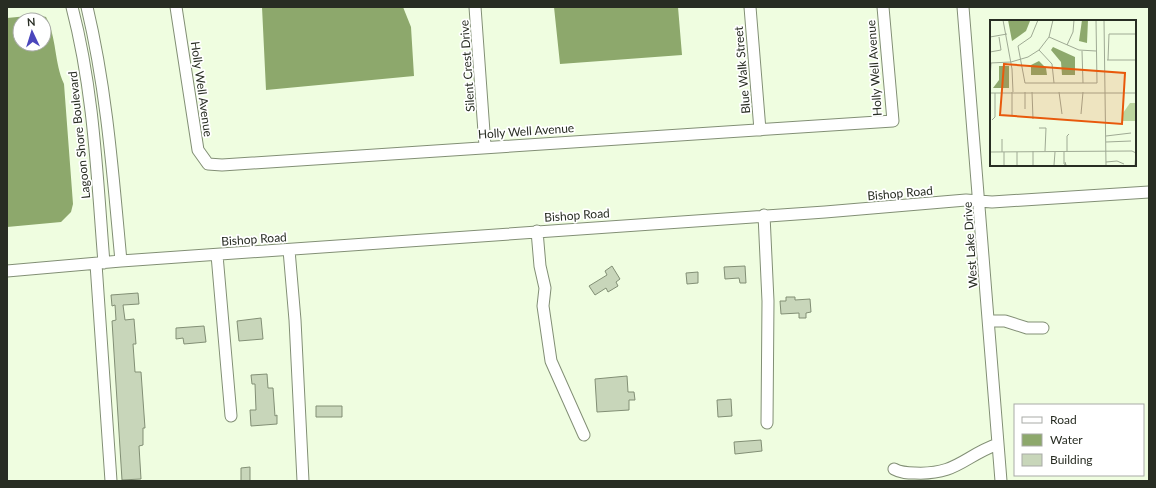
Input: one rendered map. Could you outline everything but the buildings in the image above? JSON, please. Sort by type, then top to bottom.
[{"type":"street","name":"Lagoon Shore Boulevard","points":[[72,7],[80,39],[91,98],[111,481]]},
{"type":"street","points":[[87,7],[97,48],[104,94],[121,261]]},
{"type":"street","name":"Holly Well Avenue","points":[[176,7],[198,150],[208,164],[222,165],[485,146],[893,121],[883,7]]},
{"type":"street","name":"Silent Crest Drive","points":[[475,7],[485,146]]},
{"type":"street","name":"Blue Walk Street","points":[[750,7],[760,130]]},
{"type":"street","name":"West Lake Drive","points":[[964,7],[1001,481]]},
{"type":"street","name":"Bishop Road","points":[[7,271],[121,261],[966,200],[992,202],[1149,192]]},
{"type":"street","points":[[764,215],[768,301],[767,423]]},
{"type":"street","points":[[537,231],[540,266],[545,288],[543,306],[551,361],[584,435]]},
{"type":"street","points":[[289,250],[296,320],[303,481]]},
{"type":"street","points":[[217,255],[231,416]]},
{"type":"street","points":[[989,321],[1005,321],[1027,328],[1042,328]]},
{"type":"street","points":[[894,469],[903,473],[932,474],[946,471],[975,456],[984,448],[998,444]]},
{"type":"water","points":[[262,7],[403,7],[411,27],[414,76],[266,90]]},
{"type":"water","points":[[554,7],[678,7],[682,55],[560,64]]},
{"type":"water","points":[[7,18],[12,18],[12,52],[52,52],[52,33],[64,84],[73,204],[71,212],[61,222],[7,227]]}]
